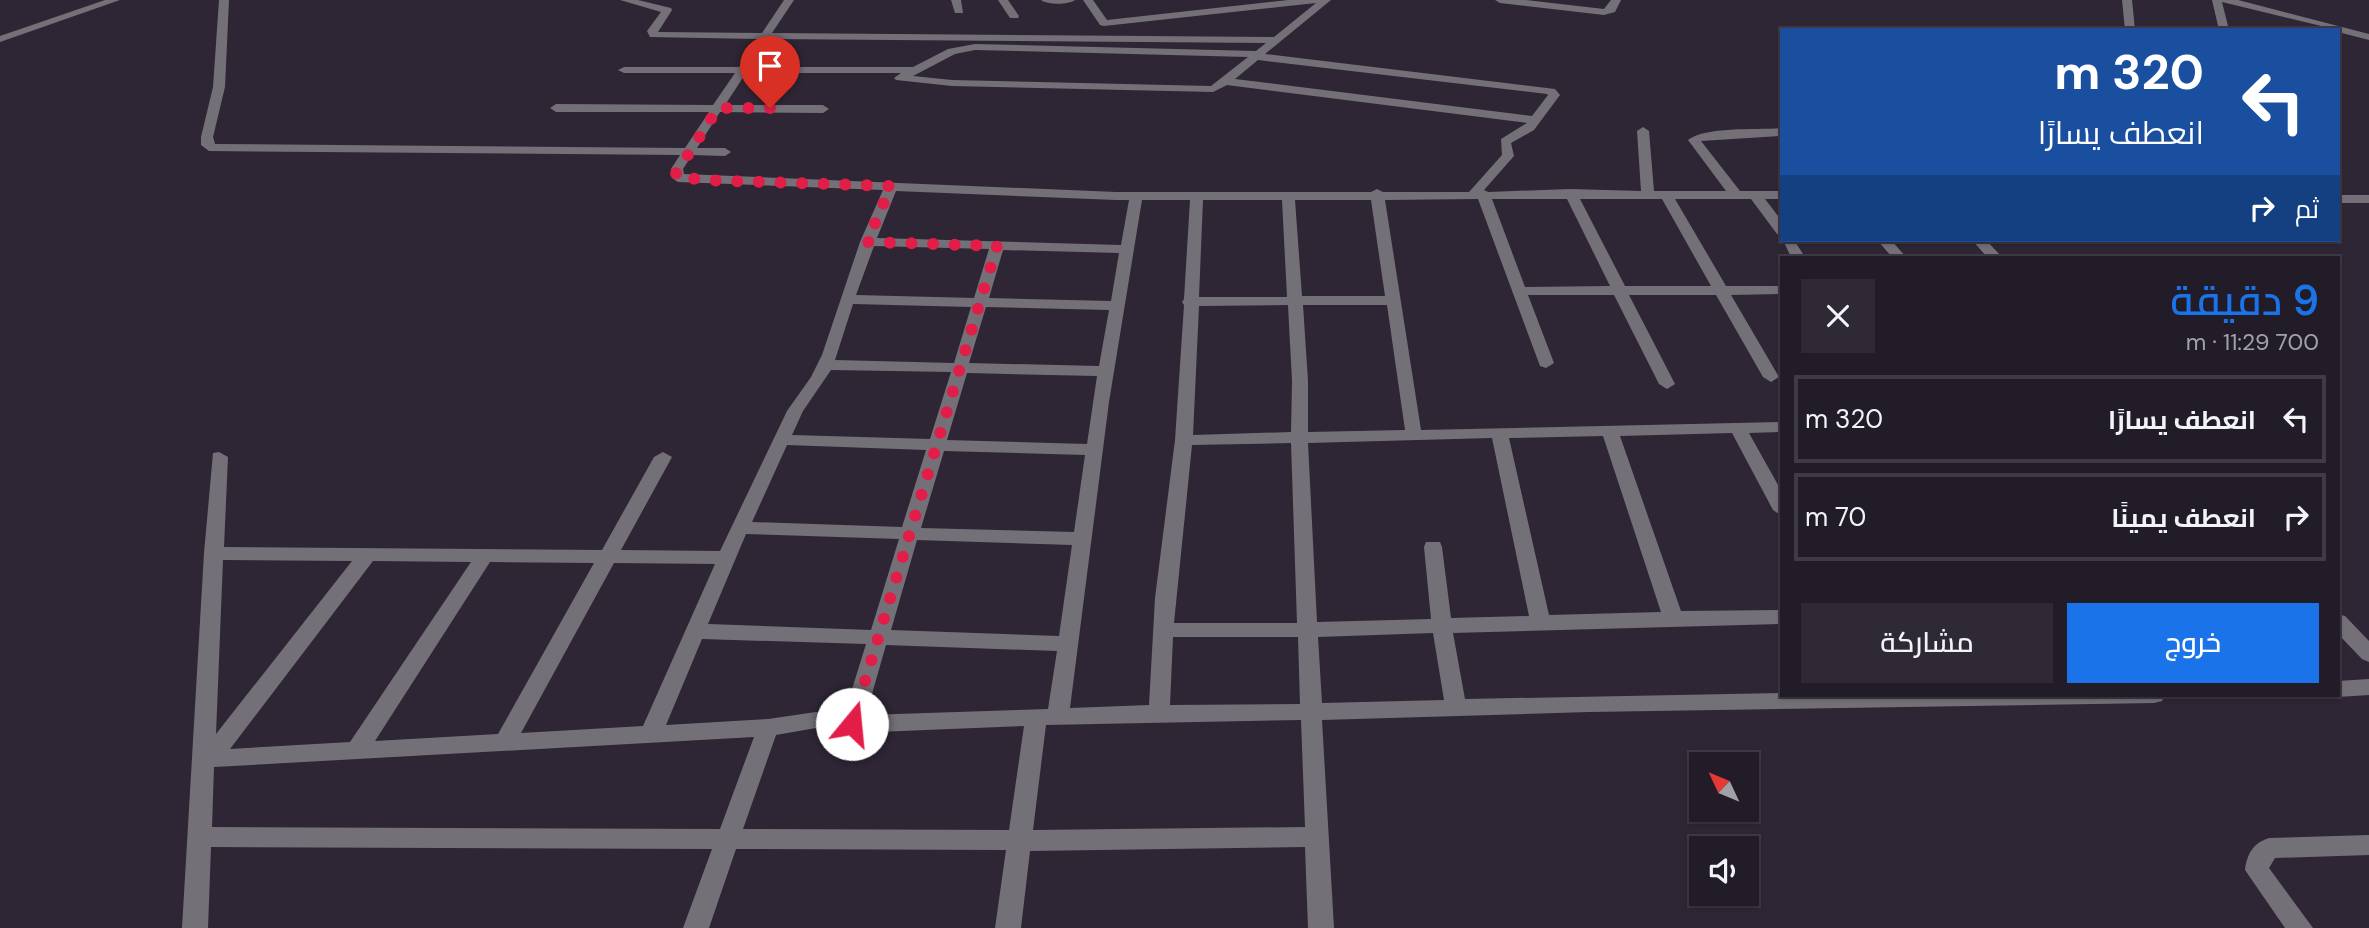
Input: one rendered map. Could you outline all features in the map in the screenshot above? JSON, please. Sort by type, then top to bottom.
[{"type":"street","points":[[0,38],[115,0]]},
{"type":"street","points":[[224,0],[219,87],[207,137],[208,145],[213,148],[725,152]]},
{"type":"street","points":[[625,0],[667,10],[652,31],[654,34],[1275,40]]},
{"type":"street","points":[[789,0],[688,152],[677,170],[678,178],[1136,196],[1377,193],[1780,195]]},
{"type":"street","points":[[1003,0],[1014,16]]},
{"type":"street","points":[[1046,0],[1070,0]]},
{"type":"street","points":[[1088,0],[1094,24]]},
{"type":"street","points":[[1043,36],[1094,24],[1316,0]]},
{"type":"street","points":[[1326,0],[1275,40],[1257,55],[1225,81],[1209,89],[952,83],[900,78],[952,51],[975,47],[1257,55],[1551,91],[1554,94],[1530,127],[1505,142],[1508,156],[1478,194]]},
{"type":"street","points":[[1500,0],[1604,12],[1611,10],[1616,0]]},
{"type":"street","points":[[2127,0],[2130,28]]},
{"type":"street","points":[[2217,0],[2224,28]]},
{"type":"street","points":[[2226,0],[2299,24],[2321,28]]},
{"type":"street","points":[[2340,32],[2369,37]]},
{"type":"street","points":[[624,70],[914,70]]},
{"type":"street","points":[[1368,99],[1394,72]]},
{"type":"street","points":[[1225,81],[1533,120]]},
{"type":"street","points":[[556,108],[823,109]]},
{"type":"street","points":[[1643,131],[1648,194]]},
{"type":"street","points":[[1735,195],[1694,140],[1705,136],[1780,132]]},
{"type":"street","points":[[651,734],[781,440],[795,411],[826,365],[867,242],[891,186]]},
{"type":"street","points":[[1377,193],[1414,436]]},
{"type":"street","points":[[1570,193],[1667,384]]},
{"type":"street","points":[[1478,194],[1521,291],[1546,362]]},
{"type":"street","points":[[1666,194],[1771,377]]},
{"type":"street","points":[[1288,195],[1300,381],[1299,439],[1321,928]]},
{"type":"street","points":[[1755,195],[1780,228]]},
{"type":"street","points":[[1008,928],[1047,716],[1068,644],[1094,450],[1136,196]]},
{"type":"street","points":[[1160,713],[1163,629],[1184,440],[1189,302],[1197,196]]},
{"type":"street","points":[[2340,198],[2369,199]]},
{"type":"street","points":[[867,242],[1128,249]]},
{"type":"street","points":[[1886,242],[1898,256]]},
{"type":"street","points":[[1981,242],[1994,256]]},
{"type":"street","points":[[852,724],[997,246]]},
{"type":"street","points":[[1521,291],[1780,290]]},
{"type":"street","points":[[847,299],[1117,306]]},
{"type":"street","points":[[1189,302],[1393,300]]},
{"type":"street","points":[[826,365],[1107,371]]},
{"type":"street","points":[[1184,440],[1780,427]]},
{"type":"street","points":[[1738,428],[1780,506]]},
{"type":"street","points":[[1610,432],[1674,618]]},
{"type":"street","points":[[1500,434],[1540,622]]},
{"type":"street","points":[[781,440],[1094,450]]},
{"type":"street","points":[[195,928],[199,837],[207,759],[213,553],[219,457]]},
{"type":"street","points":[[505,742],[663,457]]},
{"type":"street","points":[[740,528],[1082,539]]},
{"type":"street","points":[[1433,547],[1442,626],[1456,707]]},
{"type":"street","points":[[213,553],[727,558]]},
{"type":"street","points":[[207,759],[367,555]]},
{"type":"street","points":[[356,751],[485,555]]},
{"type":"street","points":[[1163,629],[1307,630],[1780,617]]},
{"type":"street","points":[[2340,623],[2369,654]]},
{"type":"street","points":[[695,631],[1068,644]]},
{"type":"street","points":[[2340,689],[2369,687]]},
{"type":"street","points":[[207,759],[768,728],[816,720],[852,724],[1160,713],[2038,697]]},
{"type":"street","points":[[696,928],[768,728]]},
{"type":"street","points":[[199,837],[1022,841],[1318,837]]},
{"type":"street","points":[[2300,928],[2257,870],[2259,859],[2269,848],[2369,845]]},
{"type":"route","points":[[770,108],[718,108],[675,175],[678,178],[701,180],[891,186],[867,242],[997,246],[852,724]]}]
